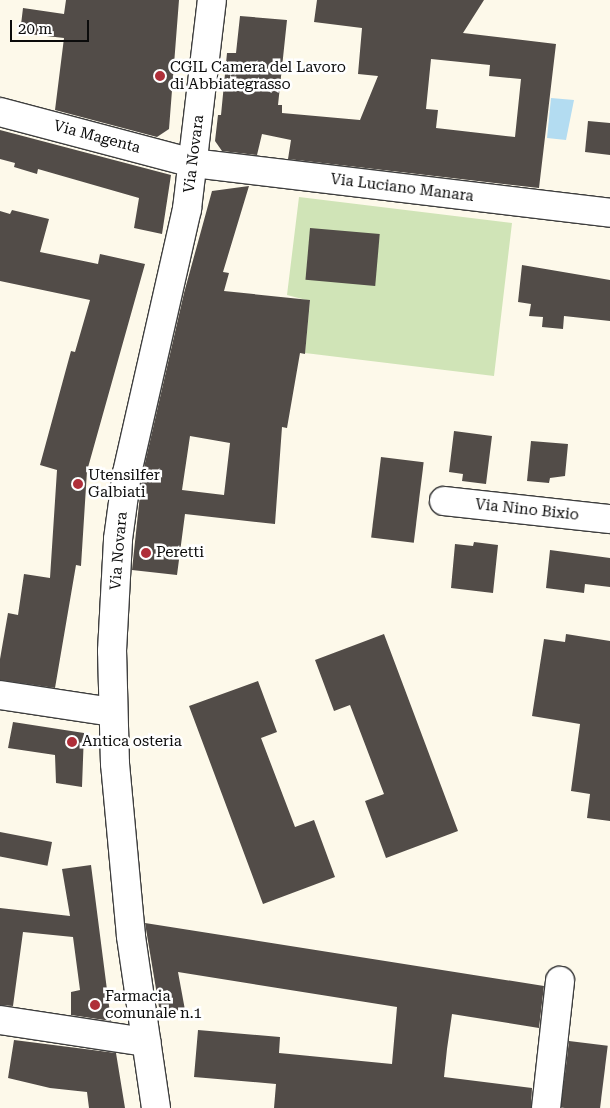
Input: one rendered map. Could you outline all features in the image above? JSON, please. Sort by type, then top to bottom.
[{"type":"street","name":"Via Novara","points":[[156,1108],[131,936],[112,712],[118,539],[127,473],[187,209],[212,0]]},
{"type":"street","name":"Via Magenta","points":[[0,112],[193,163]]},
{"type":"street","name":"Via Luciano Manara","points":[[193,163],[610,213]]},
{"type":"street","name":"Via Nino Bixio","points":[[444,501],[610,519]]},
{"type":"street","points":[[0,696],[112,712]]},
{"type":"street","points":[[546,1108],[560,981]]},
{"type":"street","points":[[0,1020],[146,1042]]},
{"type":"green space","points":[[299,197],[512,223],[494,376],[305,353],[310,301],[287,295]]},
{"type":"water","points":[[551,98],[574,100],[566,140],[547,138]]},
{"type":"building","points":[[66,0],[179,0],[169,129],[157,137],[55,110],[64,38],[20,33],[23,8],[64,14]]},
{"type":"building","points":[[317,0],[484,0],[463,33],[556,44],[539,188],[288,159],[291,140],[262,134],[257,155],[222,151],[215,141],[218,115],[221,115],[227,53],[236,53],[240,16],[287,20],[278,105],[282,105],[282,113],[360,120],[378,76],[358,74],[362,28],[314,22]],"holes":[[[431,59],[490,65],[489,76],[521,79],[515,137],[436,128],[438,110],[426,109]]]},
{"type":"building","points":[[588,121],[610,123],[610,155],[585,152]]},
{"type":"building","points":[[0,130],[171,175],[162,234],[134,228],[139,198],[38,169],[37,174],[14,167],[15,163],[0,159]]},
{"type":"building","points":[[249,186],[223,272],[229,273],[224,291],[310,300],[305,354],[300,353],[287,428],[282,427],[275,524],[185,514],[177,575],[132,570],[142,476],[184,293],[212,191]],"holes":[[[190,436],[230,443],[224,495],[182,490]]]},
{"type":"building","points":[[12,210],[49,219],[40,252],[98,264],[100,254],[145,264],[87,471],[81,566],[76,565],[55,688],[0,680],[0,659],[8,613],[18,615],[24,574],[50,578],[57,470],[40,465],[71,351],[75,352],[90,300],[0,281],[0,211],[10,214]]},
{"type":"building","points":[[310,228],[380,234],[375,286],[305,280]]},
{"type":"building","points":[[522,265],[610,280],[610,321],[564,316],[563,329],[542,327],[543,317],[529,316],[531,304],[518,302]]},
{"type":"building","points":[[454,431],[492,436],[486,484],[462,481],[463,474],[449,472]]},
{"type":"building","points":[[531,441],[568,444],[565,476],[550,478],[549,483],[527,481]]},
{"type":"building","points":[[381,457],[424,462],[414,543],[371,537]]},
{"type":"building","points":[[474,542],[498,545],[493,593],[451,588],[455,544],[473,546]]},
{"type":"building","points":[[550,550],[610,558],[610,587],[585,584],[584,593],[546,588]]},
{"type":"building","points":[[384,634],[458,831],[386,858],[365,801],[384,794],[350,705],[334,711],[315,660]]},
{"type":"building","points":[[566,634],[610,641],[610,821],[587,818],[590,794],[571,791],[580,724],[532,716],[544,639],[565,642]]},
{"type":"building","points":[[258,681],[277,732],[261,738],[295,827],[314,820],[335,877],[263,904],[189,706]]},
{"type":"building","points":[[13,722],[84,733],[82,787],[56,783],[55,755],[8,748]]},
{"type":"building","points":[[0,832],[52,842],[47,866],[0,856]]},
{"type":"building","points":[[91,865],[111,1021],[71,1015],[71,992],[80,990],[73,937],[23,932],[13,1006],[0,1005],[0,908],[70,916],[62,869]]},
{"type":"building","points":[[145,923],[544,986],[539,1028],[452,1014],[444,1077],[532,1088],[531,1108],[274,1108],[276,1084],[194,1077],[198,1030],[280,1037],[279,1053],[392,1064],[397,1007],[178,972],[185,1010],[160,1013]]},
{"type":"building","points":[[14,1040],[116,1053],[125,1108],[89,1108],[87,1092],[50,1088],[8,1078]]},
{"type":"building","points":[[569,1041],[608,1046],[600,1108],[561,1108]]},
{"type":"place","name":"CGIL Camera del Lavoro di Abbiategrasso","points":[[160,76]]},
{"type":"place","name":"Utensilfer Galbiati","points":[[78,484]]},
{"type":"place","name":"Peretti","points":[[146,553]]},
{"type":"place","name":"Antica osteria","points":[[72,742]]},
{"type":"place","name":"Farmacia comunale n.1","points":[[95,1005]]}]
